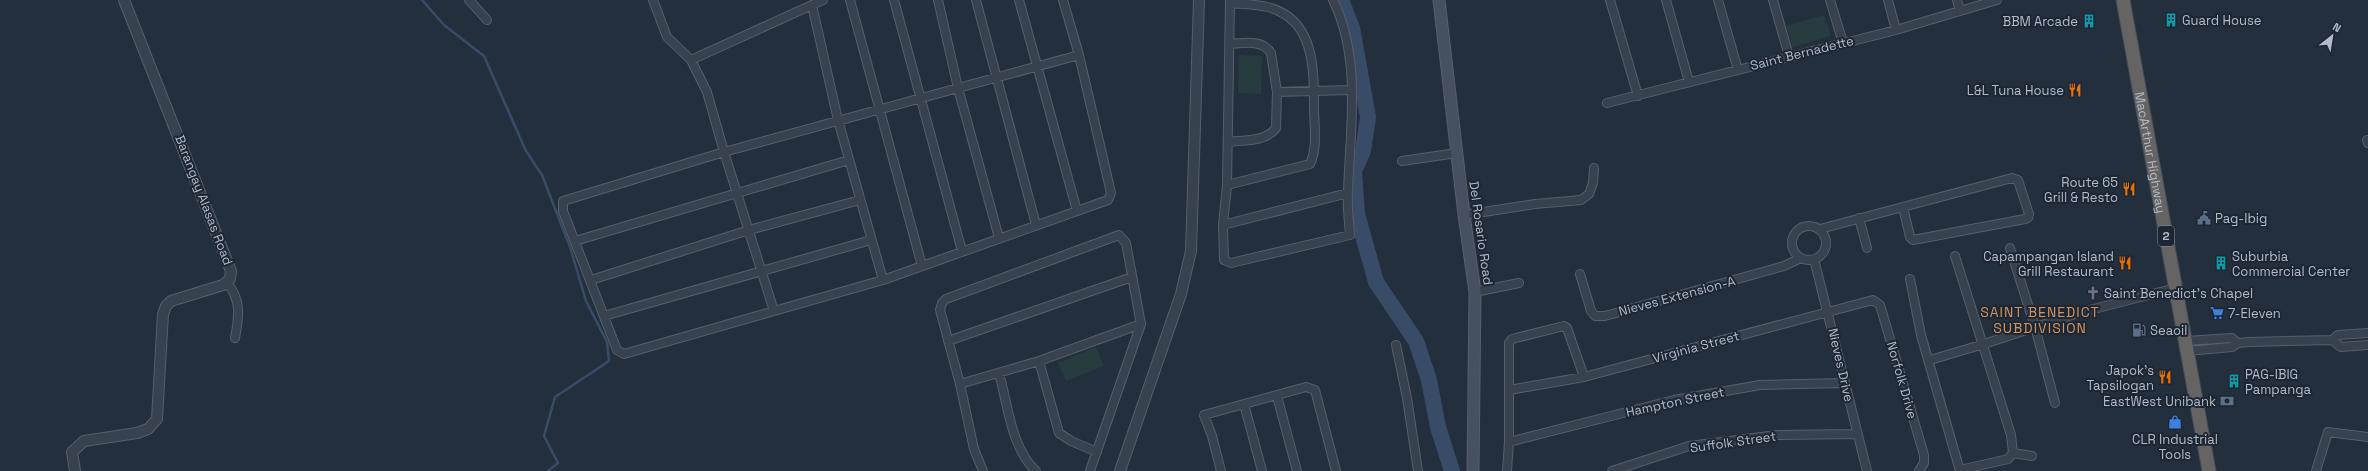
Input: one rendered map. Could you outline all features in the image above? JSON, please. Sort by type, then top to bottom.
[{"type":"highway","name":"MacArthur Highway","points":[[2123,0],[2210,471]]},
{"type":"main road","name":"Del Rosario Road","points":[[1439,0],[1464,215],[1476,292],[1473,471]]},
{"type":"street","name":"Barangay Alasas Road","points":[[75,471],[72,452],[84,441],[137,433],[148,429],[157,419],[163,314],[166,306],[171,301],[223,285],[230,279],[231,271],[124,0]]},
{"type":"street","points":[[469,0],[487,20]]},
{"type":"street","points":[[653,0],[667,37],[691,60],[707,92],[736,192],[774,310]]},
{"type":"street","points":[[691,60],[823,0]]},
{"type":"street","points":[[850,0],[878,109],[922,266]]},
{"type":"street","points":[[894,0],[962,251]]},
{"type":"street","points":[[938,0],[958,88],[999,238]]},
{"type":"street","points":[[976,0],[1036,225]]},
{"type":"street","points":[[1019,0],[1077,211]]},
{"type":"street","points":[[1063,0],[1079,55],[1111,193],[1108,200],[883,280],[624,354],[617,350],[563,211],[563,202],[724,152],[1079,55]]},
{"type":"street","points":[[1120,471],[1181,294],[1191,251],[1199,0]]},
{"type":"street","points":[[1227,185],[1310,164],[1314,154],[1314,92],[1311,52],[1307,40],[1297,24],[1283,12],[1266,7],[1230,2],[1227,185],[1223,225],[1224,260],[1231,263],[1350,235],[1348,193],[1353,112],[1343,19],[1333,0]]},
{"type":"street","points":[[1610,0],[1638,96]]},
{"type":"street","points":[[1666,0],[1689,82]]},
{"type":"street","points":[[1718,0],[1738,70]]},
{"type":"street","points":[[1773,0],[1789,56]]},
{"type":"street","points":[[1830,0],[1843,43]]},
{"type":"street","points":[[1888,0],[1896,30]]},
{"type":"street","points":[[1957,0],[1960,11]]},
{"type":"street","name":"Saint Bernadette","points":[[1607,103],[1896,30],[1998,0]]},
{"type":"street","points":[[812,5],[838,120],[883,280]]},
{"type":"street","points":[[1228,142],[1262,138],[1272,133],[1276,128],[1277,92],[1271,53],[1268,48],[1257,43],[1229,44]]},
{"type":"street","points":[[1277,92],[1351,90]]},
{"type":"street","points":[[1402,160],[1457,153]]},
{"type":"street","points":[[575,241],[736,192],[849,160]]},
{"type":"street","points":[[1464,215],[1536,204],[1581,200],[1589,194],[1594,184],[1594,168]]},
{"type":"street","points":[[1820,229],[1827,243],[1823,254],[1814,260],[1801,258],[1797,255],[1792,244],[1795,234],[1804,227],[1809,226],[1820,229],[1859,218],[2012,178],[2018,180],[2029,214],[2028,218],[2025,219],[1913,240],[1910,237],[1902,207]]},
{"type":"street","points":[[1223,225],[1348,193]]},
{"type":"street","points":[[591,280],[749,230],[860,200]]},
{"type":"street","points":[[1859,218],[1866,248]]},
{"type":"street","points":[[983,471],[974,449],[960,384],[940,310],[942,303],[946,299],[1120,235],[1126,242],[1141,324],[1090,471]]},
{"type":"street","points":[[604,316],[871,240]]},
{"type":"street","points":[[2010,248],[2035,327],[2055,403]]},
{"type":"street","points":[[1910,279],[1921,335],[1930,360],[1960,470],[2008,459],[2013,453],[2011,435],[1984,344],[1955,256]]},
{"type":"street","name":"Nieves Extension-A","points":[[1580,274],[1591,311],[1595,316],[1604,316],[1784,266],[1801,258]]},
{"type":"street","name":"Nieves Drive","points":[[1814,260],[1867,471]]},
{"type":"street","points":[[948,341],[1132,277]]},
{"type":"street","points":[[226,282],[236,296],[239,316],[235,338]]},
{"type":"street","points":[[1476,292],[1518,283]]},
{"type":"street","points":[[1930,360],[2078,313],[2176,288]]},
{"type":"street","name":"Virginia Street","points":[[1509,390],[1584,377],[1868,300],[1873,300],[1880,305]]},
{"type":"street","name":"Norfolk Drive","points":[[1880,305],[1924,455],[1924,463],[1919,471]]},
{"type":"street","points":[[960,384],[1039,361],[1141,324]]},
{"type":"street","points":[[1507,471],[1509,442],[1509,343],[1512,338],[1564,326],[1570,334],[1584,377]]},
{"type":"street","points":[[2187,346],[2232,347],[2238,343],[2332,340],[2338,335],[2368,333]]},
{"type":"street","points":[[2332,340],[2341,347],[2368,345]]},
{"type":"street","points":[[1396,345],[1408,398],[1418,471]]},
{"type":"street","points":[[1039,361],[1059,433],[1071,441],[1097,452]]},
{"type":"street","points":[[999,373],[1022,455],[1036,471]]},
{"type":"street","name":"Hampton Street","points":[[1509,442],[1674,400],[1760,386],[1845,383]]},
{"type":"street","points":[[1221,471],[1212,436],[1204,415],[1277,396],[1306,386],[1315,390],[1336,471]]},
{"type":"street","points":[[1277,396],[1297,471]]},
{"type":"street","points":[[1244,404],[1262,471]]},
{"type":"street","points":[[2316,471],[2327,433],[2330,431],[2368,436]]},
{"type":"street","name":"Suffolk Street","points":[[1612,471],[1689,446],[1776,435],[1857,434]]},
{"type":"street","points":[[2013,453],[2032,456]]},
{"type":"green space","points":[[1824,15],[1831,36],[1793,47],[1786,26]]},
{"type":"green space","points":[[1239,55],[1262,56],[1261,94],[1238,93]]},
{"type":"green space","points":[[1096,347],[1104,366],[1066,381],[1058,363]]},
{"type":"waterway","points":[[422,0],[444,25],[484,56],[526,151],[542,175],[570,247],[586,301],[607,342],[609,361],[555,397],[544,436],[558,463],[548,471]]},
{"type":"waterway","points":[[1341,0],[1352,28],[1368,117],[1363,151],[1354,171],[1357,214],[1376,282],[1416,341],[1429,380],[1438,427],[1452,471]]},
{"type":"place","name":"Guard House","points":[[2171,20]]},
{"type":"place","name":"BBM Arcade","points":[[2089,21]]},
{"type":"place","name":"L&L Tuna House","points":[[2075,90]]},
{"type":"place","name":"Route 65 Grill & Resto","points":[[2129,189]]},
{"type":"place","name":"Pag-Ibig","points":[[2204,218]]},
{"type":"place","name":"Capampangan Island Grill Restaurant","points":[[2125,263]]},
{"type":"place","name":"Suburbia Commercial Center","points":[[2221,263]]},
{"type":"place","name":"Saint Benedict's Chapel","points":[[2093,293]]},
{"type":"place","name":"7-Eleven","points":[[2217,313]]},
{"type":"place","name":"Seaoil","points":[[2139,330]]},
{"type":"place","name":"Japok's Tapsilogan","points":[[2165,377]]},
{"type":"place","name":"PAG-IBIG Pampanga","points":[[2234,381]]},
{"type":"place","name":"EastWest Unibank","points":[[2227,401]]},
{"type":"place","name":"CLR Industrial Tools","points":[[2175,422]]},
{"type":"district","name":"SAINT BENEDICT SUBDIVISION","points":[[2040,320]]}]
